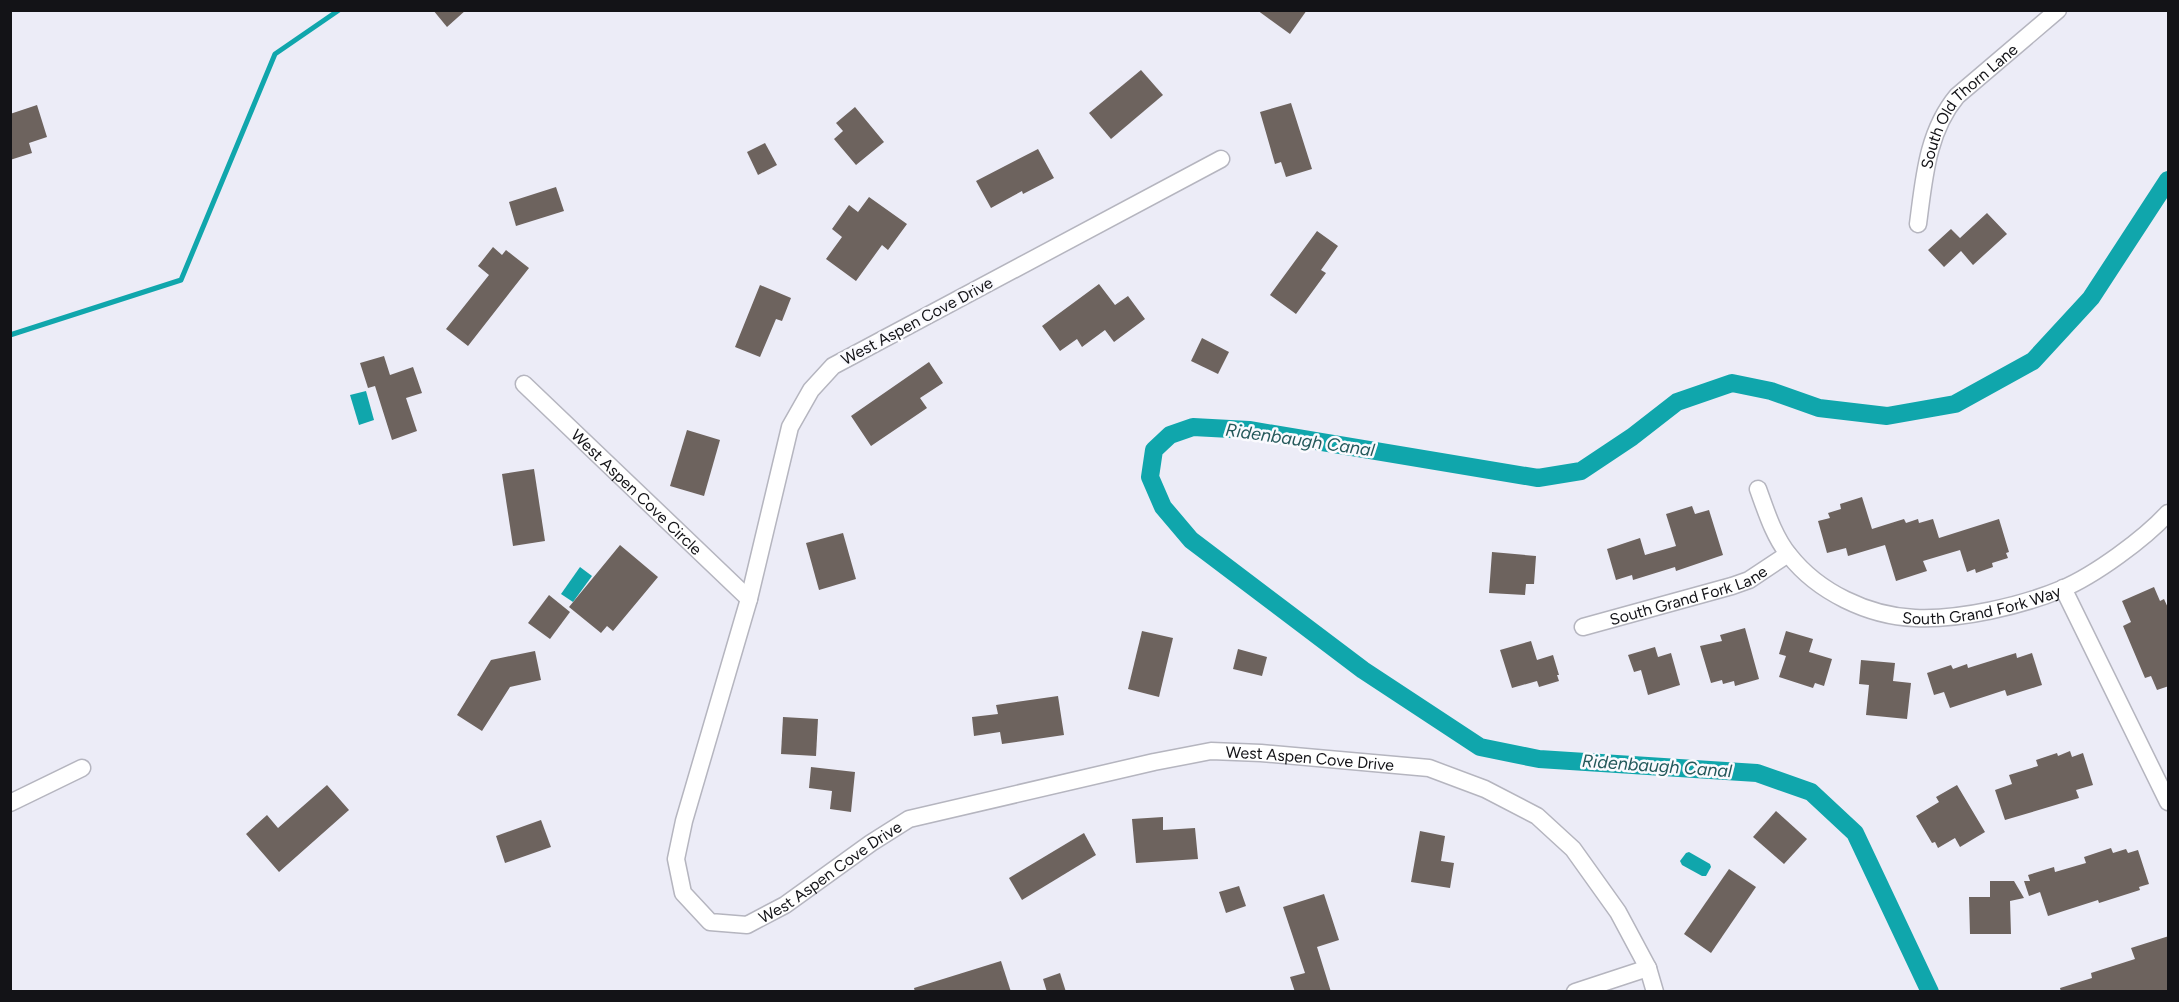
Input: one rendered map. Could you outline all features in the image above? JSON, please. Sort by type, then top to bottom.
[{"type":"street","name":"South Old Thorn Lane","points":[[1918,224],[1932,138],[1946,109],[1956,96],[2058,10]]},
{"type":"street","name":"West Aspen Cove Drive","points":[[1221,159],[833,366],[811,390],[790,427],[749,599],[684,821],[676,859],[683,893],[710,922],[747,925],[785,905],[871,843],[909,819],[1154,762],[1212,751],[1261,753],[1429,768],[1485,789],[1537,816],[1573,849],[1618,912],[1648,968],[1655,992]]},
{"type":"street","name":"West Aspen Cove Circle","points":[[524,384],[749,599]]},
{"type":"street","name":"South Grand Fork Way","points":[[1758,489],[1771,523],[1788,554],[1812,578],[1845,600],[1879,612],[1914,618],[1948,616],[1984,610],[2021,602],[2063,588],[2112,560],[2169,513]]},
{"type":"street","name":"South Grand Fork Lane","points":[[1583,627],[1749,580],[1788,554]]},
{"type":"street","points":[[2063,588],[2169,802]]},
{"type":"street","points":[[10,803],[82,768]]},
{"type":"street","points":[[1575,992],[1648,968]]},
{"type":"water","points":[[366,391],[374,420],[359,425],[350,395]]},
{"type":"water","points":[[580,567],[592,576],[573,602],[561,594]]},
{"type":"water","points":[[1689,852],[1710,864],[1711,867],[1706,876],[1682,865],[1680,861]]},
{"type":"building","points":[[433,10],[466,10],[447,27]]},
{"type":"building","points":[[1257,10],[1307,10],[1290,34]]},
{"type":"building","points":[[1141,70],[1163,95],[1111,139],[1089,113]]},
{"type":"building","points":[[1291,103],[1312,169],[1286,177],[1281,162],[1275,164],[1260,112]]},
{"type":"building","points":[[37,105],[47,137],[29,143],[32,153],[10,160],[10,114]]},
{"type":"building","points":[[855,107],[884,142],[856,165],[834,139],[843,131],[836,123]]},
{"type":"building","points":[[765,143],[777,165],[758,175],[747,152]]},
{"type":"building","points":[[1038,149],[1054,178],[1023,194],[1022,191],[991,208],[976,181]]},
{"type":"building","points":[[556,187],[564,211],[516,226],[509,202]]},
{"type":"building","points":[[869,197],[907,224],[888,250],[882,245],[856,281],[826,259],[842,237],[832,229],[849,205],[858,212]]},
{"type":"building","points":[[1987,213],[2007,234],[1973,265],[1961,251],[1944,267],[1928,250],[1951,229],[1960,238]]},
{"type":"building","points":[[1317,231],[1338,246],[1321,270],[1326,273],[1296,314],[1270,295]]},
{"type":"building","points":[[493,247],[502,255],[506,250],[529,268],[468,346],[446,329],[489,275],[478,266]]},
{"type":"building","points":[[1099,284],[1115,305],[1128,296],[1145,319],[1114,342],[1105,330],[1082,347],[1077,339],[1060,351],[1042,326]]},
{"type":"building","points":[[760,285],[791,298],[782,321],[776,319],[760,357],[735,347]]},
{"type":"building","points":[[1202,338],[1229,352],[1218,374],[1191,361]]},
{"type":"building","points":[[384,356],[390,375],[413,367],[422,393],[406,398],[417,431],[392,440],[375,386],[368,388],[360,363]]},
{"type":"building","points":[[929,362],[943,383],[920,398],[927,408],[871,446],[851,416]]},
{"type":"building","points":[[687,430],[720,440],[704,496],[670,486]]},
{"type":"building","points":[[534,469],[545,541],[513,546],[502,474]]},
{"type":"building","points":[[1862,497],[1872,529],[1904,519],[1906,523],[1918,519],[1919,523],[1933,519],[1939,538],[1999,519],[2009,552],[2006,553],[2008,558],[1992,563],[1993,567],[1976,573],[1975,569],[1967,572],[1960,550],[1923,561],[1927,571],[1896,581],[1885,545],[1848,556],[1846,548],[1827,553],[1818,521],[1830,518],[1828,513],[1841,509],[1840,504]]},
{"type":"building","points":[[1692,506],[1695,514],[1709,510],[1723,555],[1676,571],[1675,567],[1633,580],[1632,575],[1616,580],[1607,549],[1640,538],[1645,555],[1676,546],[1666,514]]},
{"type":"building","points":[[843,533],[856,579],[819,590],[806,543]]},
{"type":"building","points":[[620,545],[658,577],[613,631],[607,626],[601,633],[569,607]]},
{"type":"building","points":[[1492,552],[1536,556],[1534,584],[1526,584],[1525,595],[1489,593]]},
{"type":"building","points":[[2154,587],[2160,601],[2164,599],[2169,610],[2169,686],[2157,690],[2151,676],[2145,678],[2123,626],[2131,622],[2122,601]]},
{"type":"building","points":[[549,595],[570,612],[550,639],[528,623]]},
{"type":"building","points":[[1745,628],[1759,679],[1735,686],[1734,681],[1723,684],[1722,680],[1711,683],[1700,646],[1722,641],[1720,635]]},
{"type":"building","points":[[1142,631],[1173,638],[1159,697],[1128,689]]},
{"type":"building","points":[[1786,631],[1813,639],[1809,652],[1832,659],[1824,686],[1815,683],[1813,688],[1779,677],[1786,656],[1779,654]]},
{"type":"building","points":[[1531,641],[1537,660],[1553,655],[1559,681],[1539,687],[1537,681],[1512,688],[1500,650]]},
{"type":"building","points":[[1655,647],[1658,657],[1671,653],[1680,685],[1648,695],[1641,670],[1634,672],[1628,655]]},
{"type":"building","points":[[1238,649],[1267,657],[1262,676],[1233,669]]},
{"type":"building","points":[[535,651],[541,680],[510,687],[482,731],[457,715],[491,660]]},
{"type":"building","points":[[2016,653],[2017,658],[2032,653],[2042,685],[2007,696],[2005,690],[1950,708],[1944,692],[1934,695],[1927,673],[1951,665],[1953,669],[1967,664],[1968,668]]},
{"type":"building","points":[[1861,660],[1895,663],[1893,681],[1911,683],[1907,719],[1866,715],[1869,685],[1859,684]]},
{"type":"building","points":[[1058,696],[1064,735],[1002,744],[1000,732],[974,736],[972,717],[998,714],[996,705]]},
{"type":"building","points":[[783,717],[818,719],[816,756],[781,754]]},
{"type":"building","points":[[2070,751],[2072,757],[2083,753],[2093,785],[2076,790],[2079,798],[2005,820],[1995,790],[2012,784],[2009,775],[2038,766],[2036,760]]},
{"type":"building","points":[[811,767],[855,772],[851,812],[830,809],[832,791],[809,788]]},
{"type":"building","points":[[327,785],[349,810],[279,872],[246,834],[267,815],[278,828]]},
{"type":"building","points":[[1957,785],[1985,832],[1960,847],[1955,838],[1938,848],[1935,842],[1932,843],[1916,816],[1939,802],[1936,797]]},
{"type":"building","points":[[1776,811],[1807,839],[1784,864],[1753,837]]},
{"type":"building","points":[[1163,817],[1163,830],[1195,828],[1198,859],[1136,863],[1132,819]]},
{"type":"building","points":[[541,820],[551,847],[505,863],[496,836]]},
{"type":"building","points":[[1420,831],[1445,836],[1441,861],[1454,863],[1450,888],[1411,882]]},
{"type":"building","points":[[1084,833],[1096,855],[1022,900],[1009,878]]},
{"type":"building","points":[[2111,848],[2113,853],[2126,849],[2128,853],[2138,850],[2149,884],[2139,887],[2140,890],[2099,903],[2098,900],[2048,916],[2040,892],[2029,896],[2024,881],[2030,881],[2028,875],[2054,867],[2055,872],[2086,863],[2084,857]]},
{"type":"building","points":[[1729,869],[1756,887],[1711,953],[1684,934]]},
{"type":"building","points":[[1990,881],[2014,881],[2024,898],[2010,901],[2011,934],[1970,934],[1969,897],[1990,897]]},
{"type":"building","points":[[1239,886],[1246,906],[1226,913],[1219,892]]},
{"type":"building","points":[[1324,894],[1339,940],[1317,947],[1331,992],[1295,992],[1290,977],[1305,973],[1283,907]]},
{"type":"building","points":[[2169,936],[2169,992],[2061,992],[2060,988],[2092,978],[2091,973],[2135,959],[2131,948]]},
{"type":"building","points":[[1001,961],[1011,992],[915,992],[914,988]]},
{"type":"building","points":[[1060,973],[1066,992],[1047,992],[1043,979]]},
{"type":"waterway","points":[[10,335],[181,280],[275,54],[339,10]]},
{"type":"waterway","name":"Ridenbaugh Canal","points":[[1930,992],[1855,833],[1811,792],[1757,773],[1539,759],[1480,747],[1363,670],[1191,540],[1163,507],[1150,477],[1154,450],[1170,435],[1193,427],[1249,430],[1538,478],[1581,471],[1632,437],[1677,402],[1732,383],[1771,391],[1819,408],[1887,416],[1955,404],[2033,361],[2091,298],[2168,180]]}]
